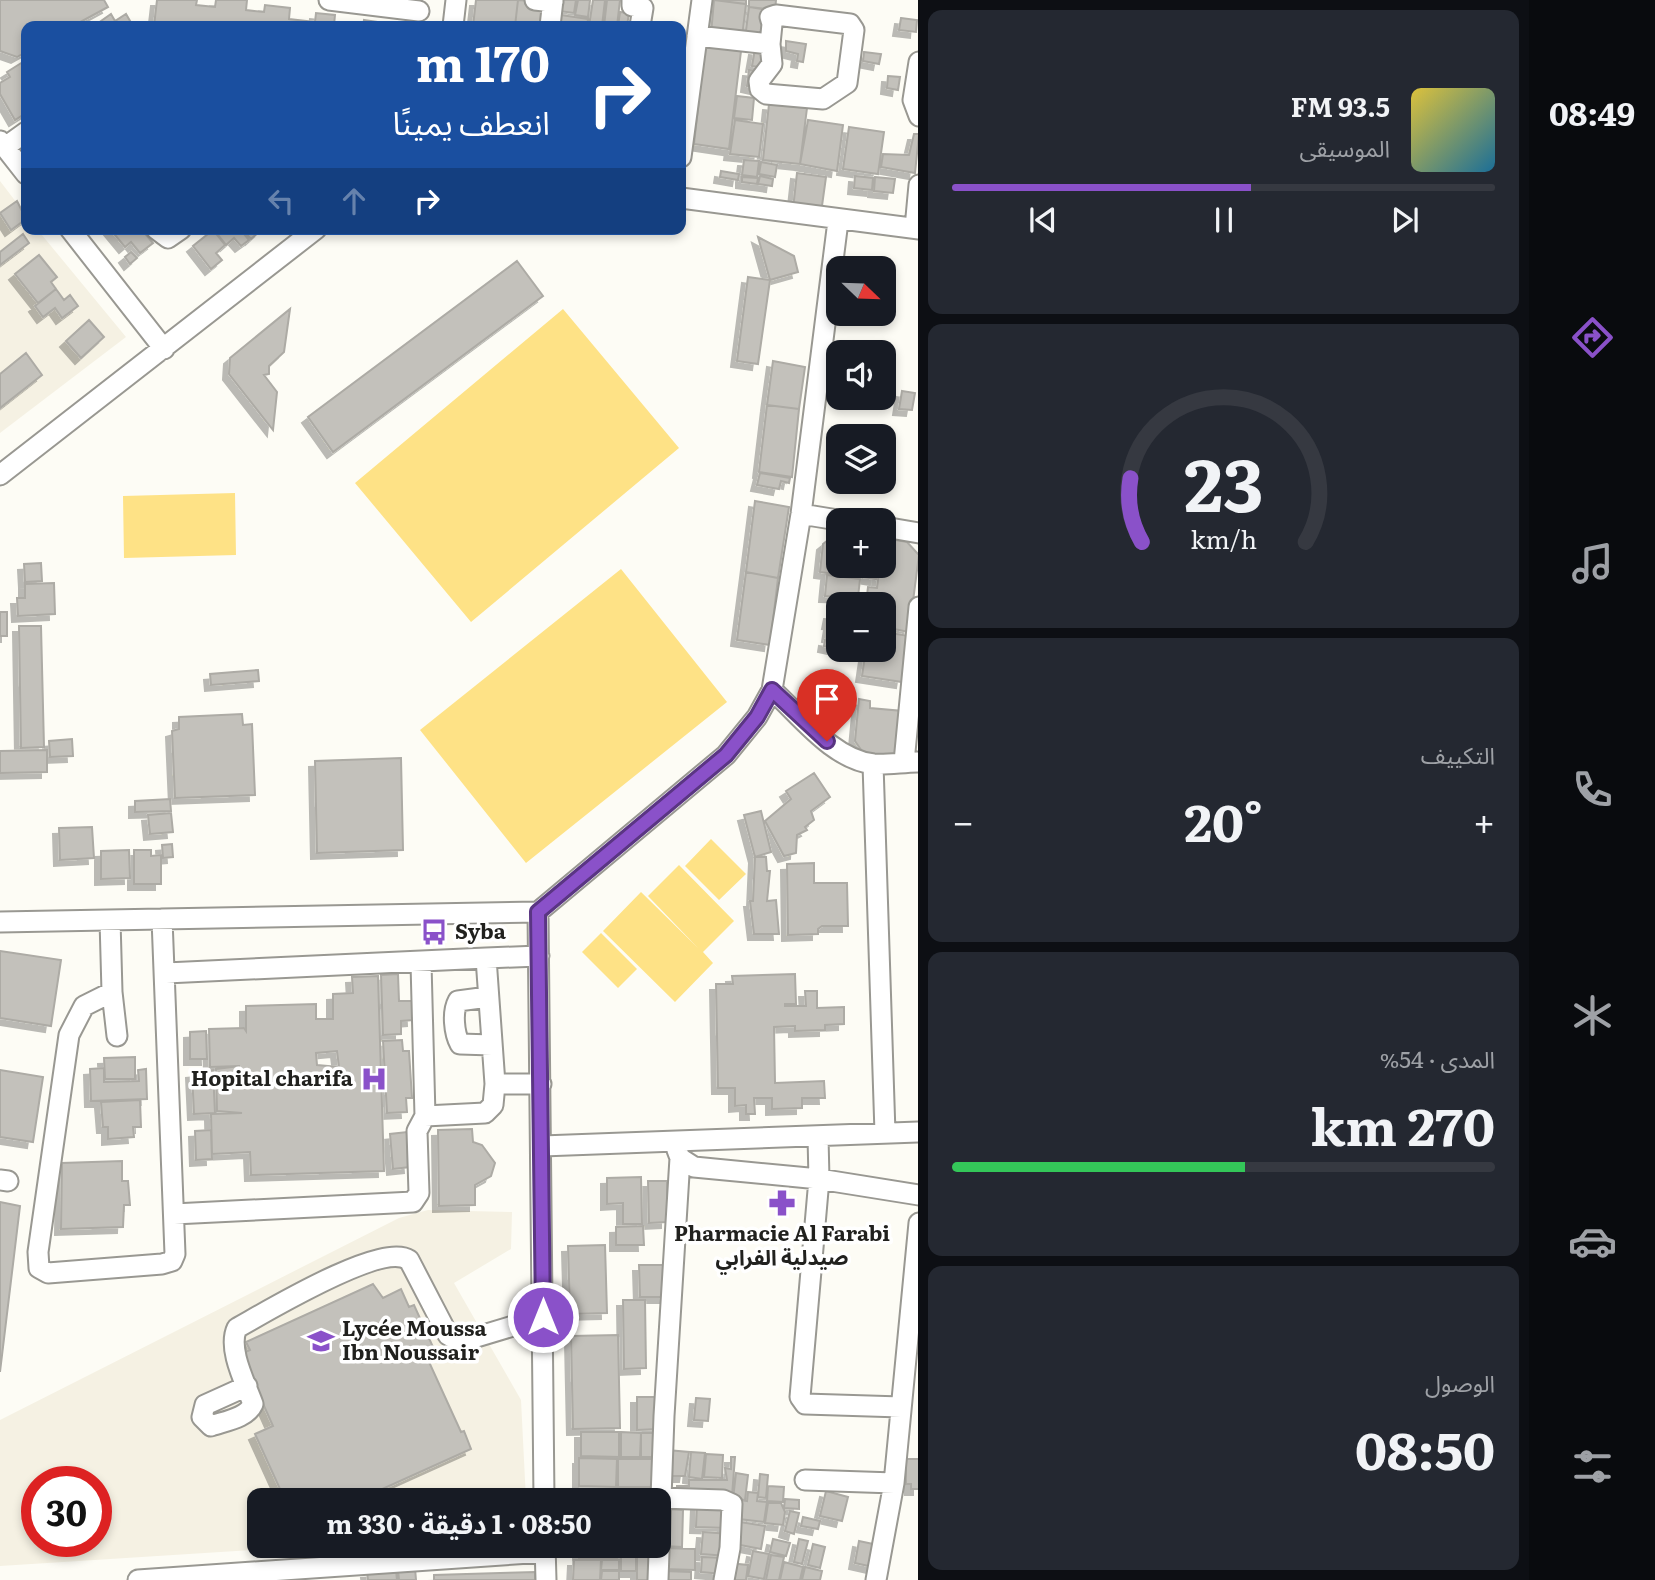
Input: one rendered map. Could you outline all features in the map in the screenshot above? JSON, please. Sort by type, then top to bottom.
[{"type":"street","points":[[329,0],[419,13]]},
{"type":"street","points":[[454,21],[456,0]]},
{"type":"street","points":[[632,0],[632,6],[643,8],[641,21]]},
{"type":"street","points":[[686,119],[702,0]]},
{"type":"street","points":[[547,1],[549,21]]},
{"type":"street","points":[[776,15],[850,24],[854,30],[847,83],[822,99],[761,92],[759,82],[772,64],[770,44],[772,24],[769,17],[776,15]]},
{"type":"street","points":[[697,36],[770,44]]},
{"type":"street","points":[[918,62],[913,100],[918,116]]},
{"type":"street","points":[[21,134],[2,144],[21,168]]},
{"type":"street","points":[[686,199],[917,229],[918,185]]},
{"type":"street","points":[[0,922],[538,912],[726,755],[757,717],[772,690],[802,514],[838,220]]},
{"type":"street","points":[[75,235],[164,349]]},
{"type":"street","points":[[0,475],[308,235]]},
{"type":"street","points":[[802,514],[826,518]]},
{"type":"street","points":[[896,529],[918,533]]},
{"type":"street","points":[[772,690],[827,741],[849,757],[873,764],[911,762],[918,607]]},
{"type":"street","points":[[873,764],[885,1133]]},
{"type":"street","points":[[538,912],[544,1488]]},
{"type":"street","points":[[112,992],[84,1006],[69,1035],[38,1252],[39,1268],[48,1273],[172,1261],[174,1214],[168,1127],[166,973],[162,919]]},
{"type":"street","points":[[110,920],[112,992],[117,1037]]},
{"type":"street","points":[[166,973],[539,956]]},
{"type":"street","points":[[425,1116],[485,1113],[493,1105],[495,1084],[486,958]]},
{"type":"street","points":[[174,1214],[413,1202],[419,1193],[418,1131],[425,1116],[421,963]]},
{"type":"street","points":[[488,997],[458,1001],[455,1006],[456,1024],[460,1044],[492,1045]]},
{"type":"street","points":[[495,1084],[541,1084]]},
{"type":"street","points":[[542,1146],[918,1132]]},
{"type":"street","points":[[818,1137],[820,1179],[802,1402],[907,1416]]},
{"type":"street","points":[[662,1488],[680,1158],[674,1139]]},
{"type":"street","points":[[680,1158],[694,1167],[820,1179],[918,1195]]},
{"type":"street","points":[[876,1580],[907,1416],[918,1223]]},
{"type":"street","points":[[247,1386],[236,1353],[234,1334],[237,1328],[360,1265],[388,1257],[403,1256],[409,1260],[447,1335],[454,1341],[460,1342],[543,1317]]},
{"type":"street","points":[[805,1480],[894,1483]]},
{"type":"street","points":[[671,1498],[723,1500],[732,1504],[730,1548],[724,1580]]},
{"type":"street","points":[[138,1580],[365,1573],[473,1558]]},
{"type":"street","points":[[545,1558],[546,1580]]},
{"type":"street","points":[[658,1580],[659,1558]]},
{"type":"shaded area","points":[[0,181],[21,208],[21,235],[42,235],[126,337],[0,433]]},
{"type":"shaded area","points":[[563,309],[679,448],[471,622],[355,483]]},
{"type":"shaded area","points":[[235,493],[236,555],[124,558],[123,496]]},
{"type":"shaded area","points":[[621,569],[727,702],[526,863],[420,730]]},
{"type":"shaded area","points":[[711,839],[746,874],[719,900],[685,866]]},
{"type":"shaded area","points":[[679,865],[734,921],[703,952],[713,963],[675,1002],[603,931],[641,892],[698,948],[648,896]]},
{"type":"shaded area","points":[[601,933],[637,969],[618,988],[582,952]]},
{"type":"shaded area","name":"Lycée Moussa Ibn Noussair","points":[[428,1210],[512,1212],[511,1249],[454,1283],[521,1400],[525,1488],[247,1488],[247,1550],[0,1566],[0,1420],[399,1218]]},
{"type":"building","points":[[0,0],[104,0],[108,7],[82,21],[21,21],[21,55],[17,57],[0,51]]},
{"type":"building","points":[[157,0],[197,0],[196,5],[215,7],[216,0],[247,0],[246,10],[264,12],[265,5],[290,8],[289,19],[306,21],[155,21]]},
{"type":"building","points":[[476,0],[518,0],[516,21],[474,21]]},
{"type":"building","points":[[518,0],[546,2],[544,21],[516,21]]},
{"type":"building","points":[[561,0],[576,0],[574,13],[559,11]]},
{"type":"building","points":[[578,0],[590,0],[588,17],[575,15]]},
{"type":"building","points":[[593,0],[605,0],[603,21],[590,21]]},
{"type":"building","points":[[607,0],[620,0],[618,21],[605,21]]},
{"type":"building","points":[[714,0],[746,0],[746,4]]},
{"type":"building","points":[[714,0],[746,4],[742,37],[711,34]]},
{"type":"building","points":[[749,0],[776,0],[775,11],[749,7]]},
{"type":"building","points":[[749,7],[766,9],[764,39],[745,38]]},
{"type":"building","points":[[620,12],[629,13],[628,21],[619,21]]},
{"type":"building","points":[[316,13],[335,15],[334,21],[315,21]]},
{"type":"building","points":[[111,14],[115,21],[101,21]]},
{"type":"building","points":[[126,14],[130,21],[115,21]]},
{"type":"building","points":[[561,15],[588,19],[588,21],[560,21]]},
{"type":"building","points":[[901,18],[917,20],[916,32],[899,30]]},
{"type":"building","points":[[786,41],[806,44],[803,62],[797,61],[798,54],[786,51]]},
{"type":"building","points":[[705,46],[741,51],[729,149],[694,144]]},
{"type":"building","points":[[755,49],[769,51],[766,68],[752,66]]},
{"type":"building","points":[[864,52],[881,54],[879,64],[863,61]]},
{"type":"building","points":[[21,63],[21,116],[15,120],[0,94],[0,83],[10,77],[7,72]]},
{"type":"building","points":[[749,70],[759,71],[756,88],[747,86]]},
{"type":"building","points":[[888,76],[900,77],[898,90],[887,88]]},
{"type":"building","points":[[737,96],[754,98],[752,120],[734,118]]},
{"type":"building","points":[[769,104],[807,108],[800,164],[763,160]]},
{"type":"building","points":[[735,120],[763,124],[759,157],[730,154]]},
{"type":"building","points":[[808,120],[843,125],[837,171],[800,164]]},
{"type":"building","points":[[849,127],[884,132],[878,174],[843,169]]},
{"type":"building","points":[[914,134],[918,134],[915,173],[881,167],[883,154],[909,155]]},
{"type":"building","points":[[744,160],[759,161],[757,177],[742,175]]},
{"type":"building","points":[[761,162],[777,165],[775,177],[759,174]]},
{"type":"building","points":[[721,171],[739,174],[738,180],[720,177]]},
{"type":"building","points":[[797,173],[826,177],[821,213],[793,209]]},
{"type":"building","points":[[760,176],[773,179],[772,186],[758,184]]},
{"type":"building","points":[[855,176],[873,178],[872,190],[854,188]]},
{"type":"building","points":[[742,177],[758,178],[757,184],[742,182]]},
{"type":"building","points":[[875,177],[895,179],[893,193],[874,191]]},
{"type":"building","points":[[17,201],[21,209],[21,223],[11,230],[0,213]]},
{"type":"building","points":[[22,235],[29,243],[0,265],[0,252]]},
{"type":"building","points":[[115,235],[146,235],[153,243],[140,253],[131,242],[125,247]]},
{"type":"building","points":[[207,235],[217,235],[225,245],[216,253],[222,260],[211,269],[193,246]]},
{"type":"building","points":[[218,235],[245,235],[249,240],[241,246],[234,238],[226,245]]},
{"type":"building","points":[[758,237],[794,256],[798,272],[770,280]]},
{"type":"building","points":[[131,252],[137,258],[130,264],[125,257]]},
{"type":"building","points":[[39,255],[57,277],[51,282],[56,289],[38,303],[15,274]]},
{"type":"building","points":[[517,261],[543,296],[333,452],[308,417]]},
{"type":"building","points":[[748,277],[770,280],[758,364],[737,361]]},
{"type":"building","points":[[56,289],[64,300],[70,295],[78,306],[62,318],[55,308],[43,317],[35,306]]},
{"type":"building","points":[[290,309],[284,352],[269,366],[269,374],[264,375],[277,392],[273,430],[229,374],[230,358]]},
{"type":"building","points":[[89,320],[104,337],[81,358],[66,341]]},
{"type":"building","points":[[26,353],[42,375],[0,408],[0,374]]},
{"type":"building","points":[[773,361],[805,367],[799,409],[767,405]]},
{"type":"building","points":[[902,391],[915,393],[912,410],[899,409]]},
{"type":"building","points":[[767,405],[799,409],[792,477],[759,472]]},
{"type":"building","points":[[760,473],[790,478],[789,483],[781,481],[779,489],[757,485]]},
{"type":"building","points":[[755,501],[789,507],[778,578],[746,572]]},
{"type":"building","points":[[896,540],[907,542],[918,554],[909,632],[896,629],[896,592],[867,592],[868,587],[877,588],[878,578],[896,578]]},
{"type":"building","points":[[826,542],[826,573],[820,572],[823,544]]},
{"type":"building","points":[[41,563],[42,581],[25,582],[24,564]]},
{"type":"building","points":[[746,572],[778,578],[770,645],[737,640]]},
{"type":"building","points":[[827,578],[860,579],[859,592],[826,592],[825,596]]},
{"type":"building","points":[[54,583],[55,614],[18,616],[17,598],[25,598],[25,584]]},
{"type":"building","points":[[0,612],[7,612],[7,636],[0,636]]},
{"type":"building","points":[[19,626],[41,626],[44,747],[21,748]]},
{"type":"building","points":[[896,634],[909,636],[902,682],[862,676],[864,662],[896,662]]},
{"type":"building","points":[[258,670],[259,681],[211,685],[210,674]]},
{"type":"building","points":[[859,699],[870,701],[870,708],[903,711],[898,754],[864,754],[855,741]]},
{"type":"building","points":[[242,714],[243,725],[252,724],[255,795],[175,798],[172,731],[179,729],[179,717]]},
{"type":"building","points":[[72,739],[73,756],[50,757],[49,741]]},
{"type":"building","points":[[47,750],[47,772],[0,773],[0,751]]},
{"type":"building","points":[[401,758],[403,850],[317,853],[315,761]]},
{"type":"building","points":[[814,773],[830,797],[811,811],[814,820],[805,827],[807,830],[797,835],[796,853],[784,856],[765,821],[791,799],[786,791]]},
{"type":"building","points":[[170,799],[171,811],[135,812],[135,801]]},
{"type":"building","points":[[761,811],[771,852],[755,857],[744,815]]},
{"type":"building","points":[[171,813],[173,832],[150,834],[148,815]]},
{"type":"building","points":[[92,827],[94,858],[60,860],[59,828]]},
{"type":"building","points":[[172,844],[173,857],[163,858],[162,845]]},
{"type":"building","points":[[129,850],[130,878],[101,879],[101,851]]},
{"type":"building","points":[[134,850],[151,850],[151,856],[161,855],[161,884],[134,884]]},
{"type":"building","points":[[755,857],[766,857],[767,871],[770,871],[767,901],[776,900],[779,934],[754,934],[750,901],[753,901]]},
{"type":"building","points":[[814,863],[814,883],[847,883],[848,926],[822,926],[818,929],[818,934],[788,935],[787,864]]},
{"type":"building","points":[[0,951],[61,960],[51,1026],[0,1018]]},
{"type":"building","points":[[398,974],[399,1001],[412,1001],[413,1020],[401,1021],[401,1034],[383,1035],[381,975]]},
{"type":"building","points":[[795,974],[796,1004],[785,1006],[806,1006],[805,991],[817,991],[817,1008],[844,1007],[844,1024],[825,1025],[825,1030],[795,1031],[795,1026],[774,1027],[775,1083],[824,1081],[825,1098],[802,1098],[802,1108],[772,1109],[772,1098],[754,1098],[755,1114],[746,1114],[746,1105],[735,1106],[735,1088],[718,1088],[716,984],[733,984],[732,976]]},
{"type":"building","points":[[378,976],[384,1171],[251,1175],[250,1152],[212,1154],[211,1114],[242,1113],[217,1111],[216,1069],[240,1066],[210,1067],[209,1029],[244,1028],[246,1031],[246,1006],[316,1004],[316,1019],[333,1019],[333,994],[353,993],[352,977]],"holes":[[[337,1051],[339,1067],[317,1065],[316,1053]]]},
{"type":"building","points":[[206,1031],[207,1059],[190,1059],[190,1032]]},
{"type":"building","points":[[402,1040],[403,1051],[409,1051],[412,1098],[406,1098],[407,1112],[387,1113],[383,1041]]},
{"type":"building","points":[[135,1057],[135,1079],[105,1079],[104,1058]]},
{"type":"building","points":[[104,1068],[104,1082],[139,1081],[138,1070],[146,1069],[147,1099],[91,1101],[90,1069]]},
{"type":"building","points":[[0,1070],[43,1077],[33,1142],[0,1137]]},
{"type":"building","points":[[213,1070],[215,1113],[194,1114],[192,1072]]},
{"type":"building","points":[[140,1100],[141,1127],[133,1127],[134,1137],[108,1139],[108,1127],[103,1127],[101,1102]]},
{"type":"building","points":[[472,1129],[473,1142],[482,1145],[495,1163],[491,1176],[475,1185],[475,1205],[439,1206],[438,1130]]},
{"type":"building","points":[[211,1130],[212,1159],[196,1160],[195,1131]]},
{"type":"building","points":[[407,1132],[410,1167],[393,1169],[390,1134]]},
{"type":"building","points":[[122,1161],[122,1181],[128,1181],[130,1205],[124,1205],[123,1227],[61,1229],[62,1163]]},
{"type":"building","points":[[641,1177],[642,1224],[623,1224],[623,1203],[607,1204],[607,1178]]},
{"type":"building","points":[[648,1181],[667,1181],[667,1222],[649,1223]]},
{"type":"building","points":[[0,1202],[20,1206],[0,1372]]},
{"type":"building","points":[[643,1226],[644,1245],[616,1245],[616,1227]]},
{"type":"building","points":[[605,1245],[607,1313],[570,1314],[568,1246]]},
{"type":"building","points":[[639,1265],[664,1265],[665,1297],[640,1297]]},
{"type":"building","points":[[373,1284],[383,1298],[401,1289],[409,1307],[414,1305],[433,1347],[424,1351],[471,1449],[385,1488],[280,1488],[255,1434],[273,1426],[241,1354],[250,1350],[246,1342]]},
{"type":"building","points":[[623,1300],[645,1300],[646,1368],[624,1369]]},
{"type":"building","points":[[618,1335],[620,1428],[573,1429],[571,1336]]},
{"type":"building","points":[[637,1397],[658,1397],[658,1429],[637,1430]]},
{"type":"building","points":[[696,1398],[710,1399],[708,1421],[694,1420]]},
{"type":"building","points":[[581,1432],[619,1432],[619,1457],[581,1456]]},
{"type":"building","points":[[621,1432],[641,1433],[640,1457],[621,1457]]},
{"type":"building","points":[[641,1433],[659,1433],[659,1457],[641,1457]]},
{"type":"building","points":[[667,1450],[689,1452],[685,1476],[667,1476]]},
{"type":"building","points":[[691,1452],[705,1453],[702,1479],[689,1477]]},
{"type":"building","points":[[706,1454],[723,1455],[722,1478],[704,1477]]},
{"type":"building","points":[[731,1457],[735,1457],[732,1496],[677,1492],[677,1486],[689,1486],[689,1480],[727,1480],[725,1468],[731,1469]]},
{"type":"building","points":[[579,1458],[617,1459],[616,1487],[579,1486]]},
{"type":"building","points":[[618,1459],[657,1459],[657,1487],[618,1487]]},
{"type":"building","points":[[906,1459],[918,1459],[918,1489],[911,1489],[911,1484],[906,1484]]},
{"type":"building","points":[[736,1473],[748,1475],[745,1500],[733,1499]]},
{"type":"building","points":[[760,1474],[768,1475],[766,1498],[758,1497]]},
{"type":"building","points":[[768,1486],[784,1487],[783,1502],[767,1501]]},
{"type":"building","points":[[826,1491],[848,1497],[842,1521],[820,1516]]},
{"type":"building","points":[[748,1492],[758,1493],[757,1501],[767,1502],[764,1522],[739,1519],[741,1500],[747,1501]]},
{"type":"building","points":[[785,1499],[799,1500],[799,1509],[784,1508]]},
{"type":"building","points":[[697,1503],[728,1503],[728,1528],[696,1527]]},
{"type":"building","points":[[768,1503],[781,1503],[785,1512],[783,1525],[765,1523]]},
{"type":"building","points":[[671,1509],[683,1510],[682,1547],[671,1546]]},
{"type":"building","points":[[790,1511],[799,1513],[794,1534],[785,1531]]},
{"type":"building","points":[[803,1517],[820,1521],[818,1529],[801,1526]]},
{"type":"building","points":[[740,1522],[765,1526],[761,1549],[735,1544]]},
{"type":"building","points":[[703,1532],[730,1534],[728,1556],[701,1554]]},
{"type":"building","points":[[773,1539],[790,1543],[786,1556],[770,1552]]},
{"type":"building","points":[[799,1539],[808,1541],[802,1564],[794,1562]]},
{"type":"building","points":[[859,1541],[878,1545],[873,1567],[855,1563]]},
{"type":"building","points":[[813,1544],[825,1547],[820,1568],[808,1565]]},
{"type":"building","points":[[671,1548],[695,1549],[695,1570],[663,1569],[664,1558],[671,1558]]},
{"type":"building","points":[[753,1551],[769,1554],[764,1579],[748,1576]]},
{"type":"building","points":[[771,1555],[784,1557],[779,1580],[766,1580]]},
{"type":"building","points":[[702,1557],[725,1558],[723,1574],[701,1572]]},
{"type":"building","points":[[621,1558],[636,1558],[636,1571],[621,1571]]},
{"type":"building","points":[[637,1558],[657,1558],[656,1580],[637,1580]]},
{"type":"building","points":[[574,1560],[601,1560],[600,1580],[573,1580]]},
{"type":"building","points":[[602,1560],[619,1560],[619,1570],[601,1570]]},
{"type":"building","points":[[784,1562],[803,1567],[800,1580],[780,1580]]},
{"type":"building","points":[[728,1563],[748,1565],[746,1580],[731,1580]]},
{"type":"building","points":[[805,1567],[822,1571],[820,1580],[802,1580]]},
{"type":"building","points":[[415,1568],[416,1580],[399,1580],[398,1570]]},
{"type":"building","points":[[396,1570],[397,1580],[368,1580],[367,1572]]},
{"type":"building","points":[[602,1571],[619,1571],[619,1580],[601,1580]]},
{"type":"building","points":[[664,1571],[691,1572],[691,1580],[664,1580]]},
{"type":"building","points":[[535,1572],[535,1580],[434,1580],[434,1575]]},
{"type":"place","name":"Syba","points":[[434,932]]},
{"type":"place","name":"Hopital charifa","points":[[374,1079]]},
{"type":"place","name":"Pharmacie Al Farabi صيدلية الفرابي","points":[[782,1203]]},
{"type":"place","name":"Lycée Moussa Ibn Noussair","points":[[321,1341]]},
{"type":"route","points":[[543,1317],[538,912],[726,755],[757,717],[772,690],[827,741]]}]
